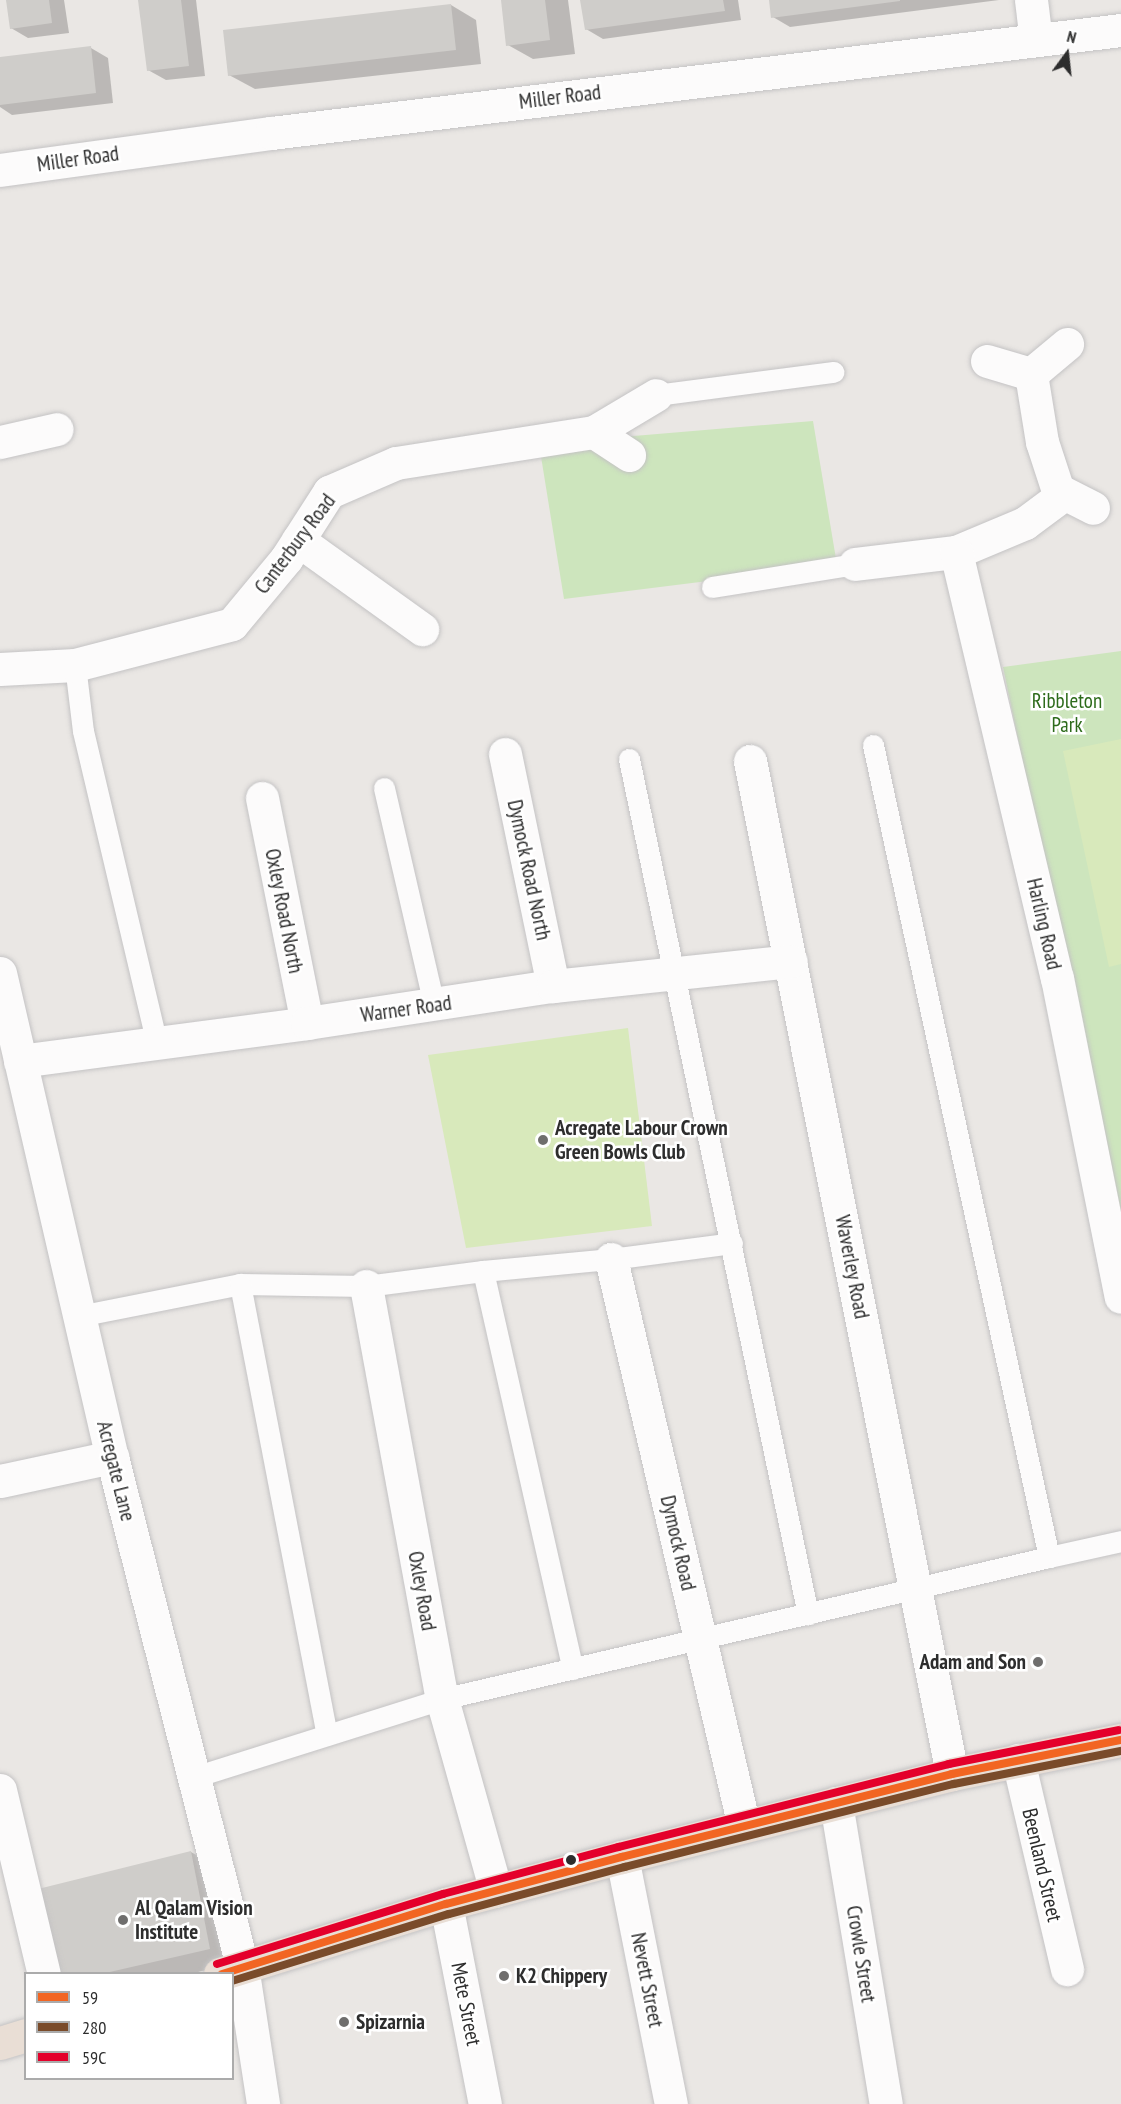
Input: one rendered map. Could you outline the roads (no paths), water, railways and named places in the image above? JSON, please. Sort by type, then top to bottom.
[{"type":"highway","points":[[231,1970],[446,1904],[622,1857],[952,1774],[1121,1740]]},
{"type":"highway","points":[[0,2043],[24,2036]]},
{"type":"street","points":[[1031,0],[1036,39]]},
{"type":"street","name":"Miller Road","points":[[0,170],[295,130],[1121,30]]},
{"type":"street","points":[[1031,374],[1067,344]]},
{"type":"street","points":[[987,361],[1031,374]]},
{"type":"street","points":[[855,564],[956,552],[1025,523],[1047,509],[1060,497],[1060,491],[1041,442],[1031,374]]},
{"type":"street","points":[[629,455],[594,432],[656,395]]},
{"type":"street","points":[[0,442],[57,429]]},
{"type":"street","name":"Canterbury Road","points":[[0,669],[75,666],[232,624],[286,559],[328,492],[396,464],[594,432]]},
{"type":"street","points":[[1060,491],[1094,508]]},
{"type":"street","points":[[298,540],[422,629]]},
{"type":"street","name":"Harling Road","points":[[956,552],[1057,978],[1121,1298]]},
{"type":"street","name":"Dymock Road North","points":[[505,754],[553,987]]},
{"type":"street","name":"Waverley Road","points":[[750,760],[952,1774]]},
{"type":"street","name":"Oxley Road North","points":[[262,798],[307,1023]]},
{"type":"street","name":"Warner Road","points":[[20,1061],[307,1023],[553,987],[791,961]]},
{"type":"street","name":"Acregate Lane","points":[[0,973],[112,1457],[194,1777],[231,1970]]},
{"type":"street","name":"Dymock Road","points":[[611,1259],[744,1826]]},
{"type":"street","name":"Oxley Road","points":[[366,1286],[442,1699],[496,1891]]},
{"type":"street","points":[[0,1481],[112,1457]]},
{"type":"street","name":"Beenland Street","points":[[1018,1760],[1067,1969]]},
{"type":"street","points":[[0,1790],[44,1972]]},
{"type":"street","name":"Crowle Street","points":[[836,1803],[886,2104]]},
{"type":"street","name":"Nevett Street","points":[[622,1857],[670,2104]]},
{"type":"street","name":"Mete Street","points":[[446,1904],[485,2104]]},
{"type":"street","name":"Acregate Lane","points":[[234,1983],[263,2104]]},
{"type":"lane","points":[[656,395],[834,372]]},
{"type":"lane","points":[[712,587],[855,564]]},
{"type":"lane","points":[[75,666],[83,731],[157,1043]]},
{"type":"lane","points":[[873,745],[1049,1557]]},
{"type":"lane","points":[[629,759],[676,973],[808,1614]]},
{"type":"lane","points":[[384,788],[434,1005]]},
{"type":"lane","points":[[79,1316],[240,1284],[366,1286],[483,1270],[611,1259],[732,1243]]},
{"type":"lane","points":[[483,1270],[573,1669]]},
{"type":"lane","points":[[240,1284],[327,1735]]},
{"type":"lane","points":[[194,1777],[442,1699],[1121,1541]]},
{"type":"place","name":"Acregate Labour Crown Green Bowls Club","points":[[543,1140]]},
{"type":"place","name":"Adam and Son","points":[[1038,1662]]},
{"type":"place","name":"Al Qalam Vision Institute","points":[[123,1920]]},
{"type":"place","name":"K2 Chippery","points":[[504,1976]]},
{"type":"place","name":"Spizarnia","points":[[344,2022]]},
{"type":"park label","name":"Ribbleton Park","points":[[1067,713]]}]
